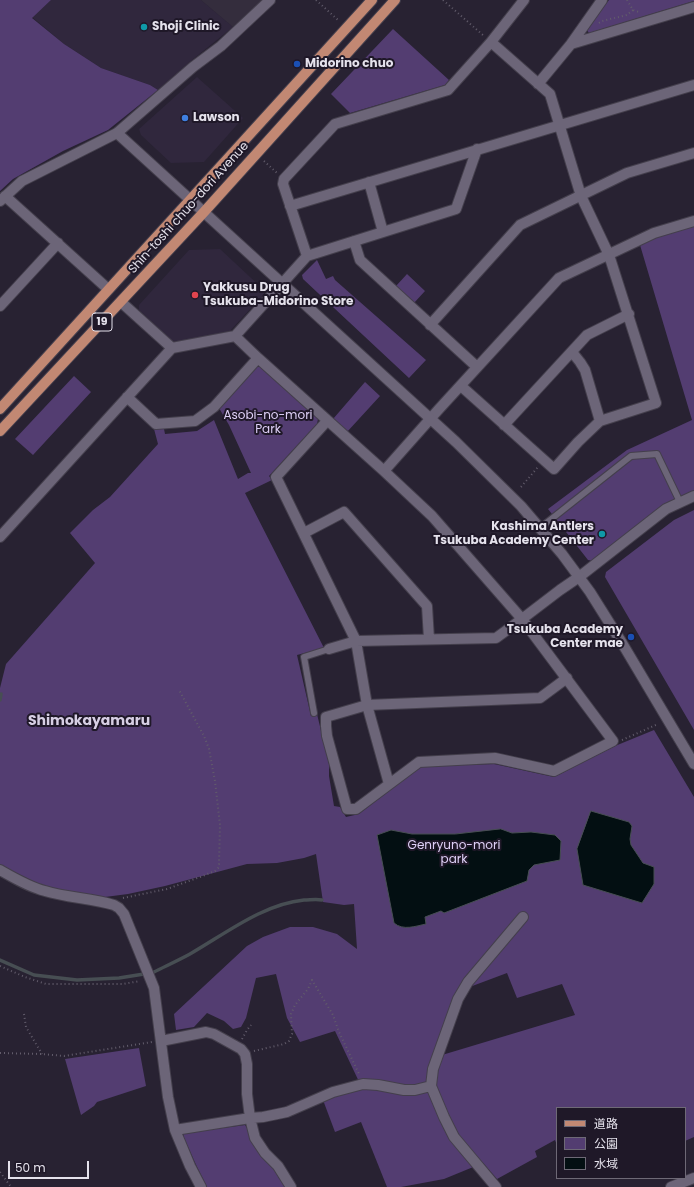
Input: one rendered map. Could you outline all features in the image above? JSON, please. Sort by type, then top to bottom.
[{"type":"main road","name":"19","points":[[191,200],[372,0]]},
{"type":"main road","name":"Shin-toshi chuo-dori Avenue","points":[[0,431],[204,212],[395,0]]},
{"type":"main road","name":"Shin-toshi chuo-dori Avenue","points":[[0,409],[108,289],[191,200]]},
{"type":"street","points":[[108,289],[58,244],[2,199],[22,181],[117,133],[193,67],[221,46],[270,0]]},
{"type":"street","points":[[307,256],[282,184],[284,179],[335,124],[448,90],[491,42],[524,0]]},
{"type":"street","points":[[538,84],[571,44],[602,0]]},
{"type":"street","points":[[571,44],[694,7]]},
{"type":"street","points":[[461,386],[554,469],[578,442],[600,421],[656,403],[609,254],[581,196],[550,94],[491,42]]},
{"type":"street","points":[[290,206],[694,85]]},
{"type":"street","points":[[117,133],[502,486],[540,528],[579,577],[622,643],[694,764]]},
{"type":"street","points":[[0,537],[172,348],[235,336],[307,256],[456,209],[477,149]]},
{"type":"street","points":[[430,324],[520,225],[628,173],[694,153]]},
{"type":"street","points":[[369,182],[383,232]]},
{"type":"street","points":[[384,471],[559,278],[654,233],[694,221]]},
{"type":"street","points":[[354,241],[360,260],[477,367]]},
{"type":"street","points":[[0,306],[58,244]]},
{"type":"street","points":[[121,302],[172,348]]},
{"type":"street","points":[[504,425],[587,334],[629,314]]},
{"type":"street","points":[[235,336],[432,516],[522,619],[566,678],[613,742],[554,771],[495,758],[419,762],[356,809],[347,809],[327,736],[326,717],[367,705],[540,698],[566,678]]},
{"type":"street","points":[[572,352],[585,370],[600,421]]},
{"type":"street","points":[[127,398],[156,424],[196,421],[214,407],[258,358]]},
{"type":"street","points":[[327,421],[276,477],[356,641],[367,705],[389,784]]},
{"type":"street","points":[[329,649],[356,641],[496,638],[579,577],[666,509],[694,496]]},
{"type":"street","points":[[304,533],[344,512],[427,606],[429,639]]},
{"type":"street","points":[[0,870],[44,891],[114,904],[124,914],[154,988],[168,1097],[175,1130],[190,1166],[201,1187]]},
{"type":"street","points":[[496,1187],[454,1137],[431,1086],[433,1069],[458,999],[468,982],[523,917]]},
{"type":"street","points":[[161,1041],[206,1032],[214,1034],[242,1051],[247,1064],[247,1094],[250,1118],[255,1138],[265,1153],[278,1166],[291,1187]]},
{"type":"street","points":[[175,1130],[287,1112],[333,1092],[363,1084],[410,1090],[431,1086]]},
{"type":"street","points":[[671,1187],[694,1178]]},
{"type":"lane","points":[[540,528],[631,456],[657,454],[680,502]]},
{"type":"lane","points":[[314,713],[304,658],[329,649]]},
{"type":"path","points":[[316,0],[338,20]]},
{"type":"path","points":[[443,0],[491,42]]},
{"type":"path","points":[[627,0],[633,10],[642,12]]},
{"type":"path","points":[[264,161],[284,179]]},
{"type":"path","points":[[521,488],[544,460]]},
{"type":"path","points":[[106,902],[167,889],[200,877],[218,868],[220,825],[215,781],[209,749],[204,736],[179,690]]},
{"type":"path","points":[[613,742],[658,724]]},
{"type":"path","points":[[0,966],[46,984],[123,984],[151,979]]},
{"type":"path","points":[[251,1025],[247,1030],[242,1051],[284,1044],[289,1041],[292,1034],[291,1014],[295,1005],[308,989],[312,980],[332,1014],[363,1084]]},
{"type":"path","points":[[24,1014],[26,1027],[42,1054]]},
{"type":"path","points":[[0,1053],[64,1056],[161,1041]]},
{"type":"path","points":[[0,1172],[11,1187]]},
{"type":"shaded area","points":[[51,0],[201,0],[233,27],[158,90],[150,85],[101,68],[64,44],[32,17]]},
{"type":"shaded area","points":[[201,0],[263,0],[233,27]]},
{"type":"shaded area","points":[[197,77],[243,118],[204,162],[171,163],[141,135],[139,129]]},
{"type":"shaded area","points":[[220,249],[264,290],[264,294],[230,331],[178,342],[171,341],[139,310],[139,305],[189,250]]},
{"type":"green space","points":[[0,0],[51,0],[32,18],[64,44],[101,68],[150,85],[158,90],[108,130],[63,151],[13,179],[0,191]]},
{"type":"green space","points":[[609,0],[694,1],[589,33],[586,29]]},
{"type":"green space","points":[[393,29],[449,80],[445,85],[350,113],[331,94]]},
{"type":"green space","points":[[694,226],[694,491],[667,504],[593,561],[588,560],[548,509],[627,450],[692,420],[640,245],[655,238]]},
{"type":"green space","points":[[317,260],[326,279],[333,276],[335,280],[426,360],[409,378],[303,279],[302,275]]},
{"type":"green space","points":[[407,274],[425,291],[414,303],[396,286]]},
{"type":"green space","points":[[256,367],[261,367],[318,419],[317,424],[269,476],[272,480],[245,493],[324,648],[297,655],[311,716],[317,714],[329,764],[329,776],[334,806],[340,807],[346,817],[359,814],[421,766],[494,764],[554,777],[615,746],[654,730],[694,797],[694,1137],[686,1141],[686,1107],[556,1107],[556,1142],[555,1140],[535,1151],[537,1157],[497,1179],[483,1163],[444,1179],[401,1187],[387,1187],[361,1122],[335,1132],[323,1100],[362,1088],[335,1031],[300,1042],[287,1018],[276,974],[256,978],[246,1018],[241,1027],[233,1029],[224,1021],[207,1013],[194,1027],[176,1030],[174,1014],[247,946],[263,937],[290,927],[313,927],[337,934],[357,949],[354,904],[344,905],[323,902],[316,854],[277,863],[247,864],[165,886],[105,897],[73,893],[43,886],[0,865],[0,688],[6,664],[95,563],[70,533],[93,510],[110,497],[158,444],[154,429],[164,429],[165,434],[197,431],[214,420],[238,479],[248,473],[251,473],[229,425],[219,408]],"holes":[[[507,973],[517,998],[562,984],[575,1015],[442,1055],[467,988]]]},
{"type":"green space","points":[[74,376],[91,392],[33,455],[15,439]]},
{"type":"green space","points":[[365,382],[380,396],[347,432],[333,419]]},
{"type":"green space","points":[[694,510],[694,730],[605,577],[606,572],[674,520]]},
{"type":"green space","points":[[139,1048],[146,1086],[97,1102],[94,1106],[81,1115],[65,1059]]},
{"type":"green space","points":[[245,1125],[275,1168],[286,1187],[207,1187],[183,1133]]},
{"type":"water","points":[[591,811],[629,822],[632,826],[630,839],[631,845],[643,863],[654,867],[654,884],[642,903],[583,885],[577,849]]},
{"type":"water","points":[[501,829],[512,833],[531,832],[555,835],[561,841],[560,860],[534,865],[529,870],[527,881],[444,913],[441,911],[425,917],[426,924],[414,927],[401,927],[394,923],[377,835],[391,830],[412,834],[455,834]]},
{"type":"waterway","points":[[0,700],[1,694]]},
{"type":"waterway","points":[[154,972],[190,954],[245,921],[274,907],[304,900],[322,900]]},
{"type":"waterway","points":[[0,960],[34,975],[77,980],[119,978],[144,974]]},
{"type":"place","name":"Shoji Clinic","points":[[144,27]]},
{"type":"place","name":"Midorino chuo","points":[[297,64]]},
{"type":"place","name":"Lawson","points":[[185,118]]},
{"type":"place","name":"Yakkusu Drug Tsukuba-Midorino Store","points":[[195,295]]},
{"type":"place","name":"Kashima Antlers Tsukuba Academy Center","points":[[602,534]]},
{"type":"place","name":"Tsukuba Academy Center mae","points":[[631,637]]},
{"type":"district","name":"Shimokayamaru","points":[[89,721]]},
{"type":"park label","name":"Asobi-no-mori Park","points":[[268,423]]},
{"type":"park label","name":"Genryuno-mori park","points":[[454,853]]}]
